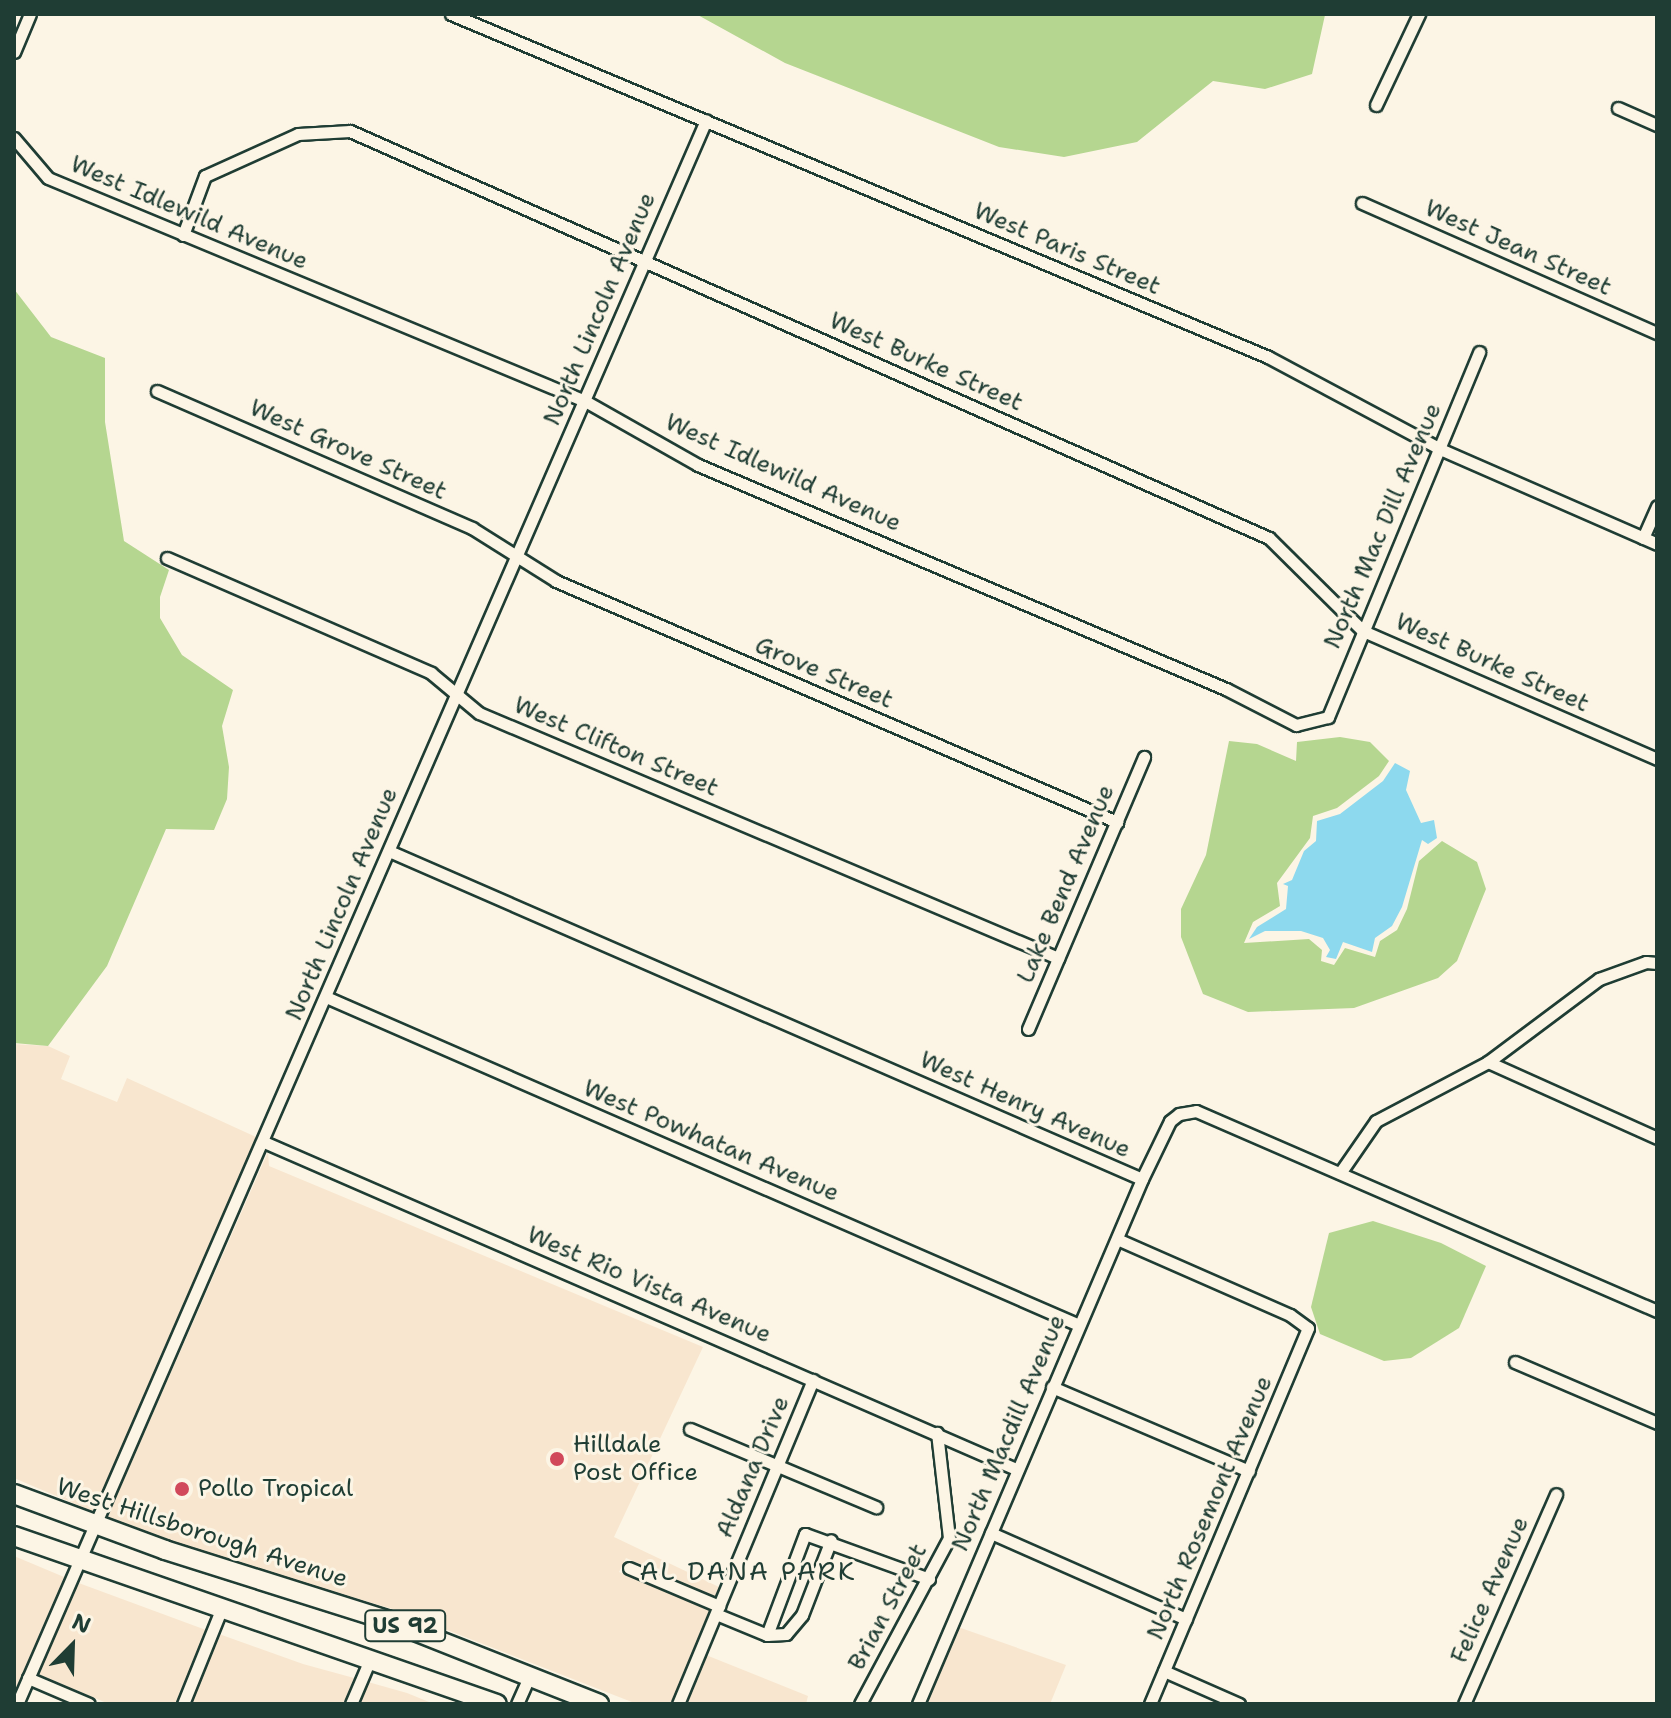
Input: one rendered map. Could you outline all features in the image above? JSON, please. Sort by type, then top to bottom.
[{"type":"main road","name":"West Hillsborough Avenue","points":[[14,1494],[96,1525],[387,1620],[599,1704]]},
{"type":"main road","name":"US 92","points":[[14,1536],[221,1610],[372,1656],[497,1704]]},
{"type":"street","points":[[14,52],[30,14]]},
{"type":"street","name":"West Paris Street","points":[[451,14],[1268,357],[1440,449],[1657,544]]},
{"type":"street","points":[[1376,105],[1419,14]]},
{"type":"street","points":[[1618,108],[1657,125]]},
{"type":"street","name":"North Lincoln Avenue","points":[[17,1704],[458,697],[706,120]]},
{"type":"street","name":"West Burke Street","points":[[183,235],[205,176],[298,134],[350,131],[1269,538],[1363,631],[1657,759]]},
{"type":"street","name":"West Idlewild Avenue","points":[[14,138],[48,178],[585,401],[698,465],[1226,689],[1296,725],[1328,717]]},
{"type":"street","name":"West Jean Street","points":[[1362,203],[1657,333]]},
{"type":"street","name":"North Mac Dill Avenue","points":[[1328,717],[1479,352]]},
{"type":"street","name":"West Grove Street","points":[[157,391],[472,528],[518,557]]},
{"type":"street","points":[[1643,538],[1657,506]]},
{"type":"street","name":"Grove Street","points":[[518,557],[556,581],[1117,822]]},
{"type":"street","name":"West Clifton Street","points":[[167,558],[431,673],[479,713],[1058,958]]},
{"type":"street","name":"Lake Bend Avenue","points":[[1028,1029],[1144,757]]},
{"type":"street","name":"West Henry Avenue","points":[[389,851],[1142,1179],[1170,1121],[1196,1111],[1657,1311]]},
{"type":"street","points":[[1340,1173],[1376,1121],[1488,1062],[1599,979],[1646,962],[1657,963]]},
{"type":"street","name":"West Powhatan Avenue","points":[[326,997],[1079,1325]]},
{"type":"street","points":[[1488,1062],[1657,1138]]},
{"type":"street","name":"West Rio Vista Avenue","points":[[264,1142],[1016,1469]]},
{"type":"street","name":"North Macdill Avenue","points":[[918,1704],[1142,1179]]},
{"type":"street","name":"North Rosemont Avenue","points":[[1117,1239],[1290,1315],[1308,1328],[1150,1704]]},
{"type":"street","points":[[1515,1362],[1657,1423]]},
{"type":"street","name":"Aldana Drive","points":[[678,1704],[813,1380]]},
{"type":"street","points":[[1052,1387],[1249,1471]]},
{"type":"street","points":[[690,1429],[876,1507]]},
{"type":"street","name":"Brian Street","points":[[860,1704],[949,1538],[937,1433]]},
{"type":"street","name":"Felice Avenue","points":[[1464,1704],[1556,1494]]},
{"type":"street","points":[[991,1533],[1186,1619]]},
{"type":"street","points":[[767,1635],[805,1534],[831,1540],[929,1579]]},
{"type":"street","points":[[629,1568],[767,1635],[786,1634],[802,1615],[831,1540]]},
{"type":"street","points":[[183,1704],[221,1610]]},
{"type":"street","points":[[351,1704],[372,1656]]},
{"type":"street","points":[[1164,1671],[1239,1704]]},
{"type":"street","points":[[517,1704],[530,1675]]},
{"type":"street","points":[[28,1678],[89,1704]]},
{"type":"shaded area","points":[[14,1044],[48,1046],[70,1056],[61,1079],[117,1102],[127,1078],[258,1138],[94,1512],[14,1478]]},
{"type":"shaded area","points":[[268,1152],[269,1166],[703,1347],[614,1537],[719,1587],[716,1597],[626,1558],[619,1572],[710,1611],[671,1704],[637,1704],[396,1610],[162,1541],[107,1518]]},
{"type":"shaded area","points":[[14,1556],[64,1577],[14,1693]]},
{"type":"shaded area","points":[[76,1582],[206,1630],[175,1704],[109,1704],[38,1674]]},
{"type":"shaded area","points":[[958,1627],[1066,1665],[1050,1704],[925,1704]]},
{"type":"shaded area","points":[[219,1634],[303,1664],[354,1678],[343,1704],[190,1704]]},
{"type":"shaded area","points":[[706,1655],[808,1696],[806,1704],[686,1704]]},
{"type":"shaded area","points":[[368,1682],[407,1693],[434,1704],[358,1704]]},
{"type":"green space","points":[[696,14],[1325,15],[1312,74],[1265,89],[1213,81],[1137,142],[1064,157],[999,147],[785,63]]},
{"type":"green space","points":[[14,289],[51,337],[105,358],[105,422],[124,541],[169,570],[160,597],[160,618],[182,655],[233,690],[222,726],[229,767],[227,799],[214,830],[166,829],[107,966],[48,1046],[14,1043]]},
{"type":"green space","points":[[1340,737],[1370,742],[1389,761],[1379,776],[1337,808],[1313,816],[1310,838],[1277,883],[1280,906],[1253,922],[1244,943],[1309,939],[1322,950],[1321,961],[1334,965],[1345,948],[1375,957],[1380,941],[1397,930],[1407,909],[1419,861],[1442,841],[1477,862],[1486,889],[1457,961],[1438,978],[1354,1008],[1248,1012],[1203,994],[1181,937],[1181,909],[1206,855],[1229,741],[1257,744],[1296,761],[1297,742]]},
{"type":"green space","points":[[1373,1221],[1441,1243],[1486,1266],[1459,1328],[1411,1358],[1384,1361],[1320,1334],[1311,1307],[1329,1233]]},
{"type":"water","points":[[1395,763],[1410,771],[1406,790],[1421,823],[1434,820],[1437,838],[1428,844],[1422,840],[1402,907],[1392,926],[1375,938],[1372,952],[1343,942],[1336,959],[1326,957],[1330,950],[1323,938],[1301,931],[1265,931],[1249,939],[1257,927],[1286,909],[1288,886],[1283,884],[1292,880],[1304,851],[1316,841],[1317,821],[1340,814],[1383,781]]},
{"type":"place","name":"Hilldale Post Office","points":[[557,1459]]},
{"type":"place","name":"Pollo Tropical","points":[[182,1489]]},
{"type":"district","name":"AL DANA PARK","points":[[748,1571]]}]
